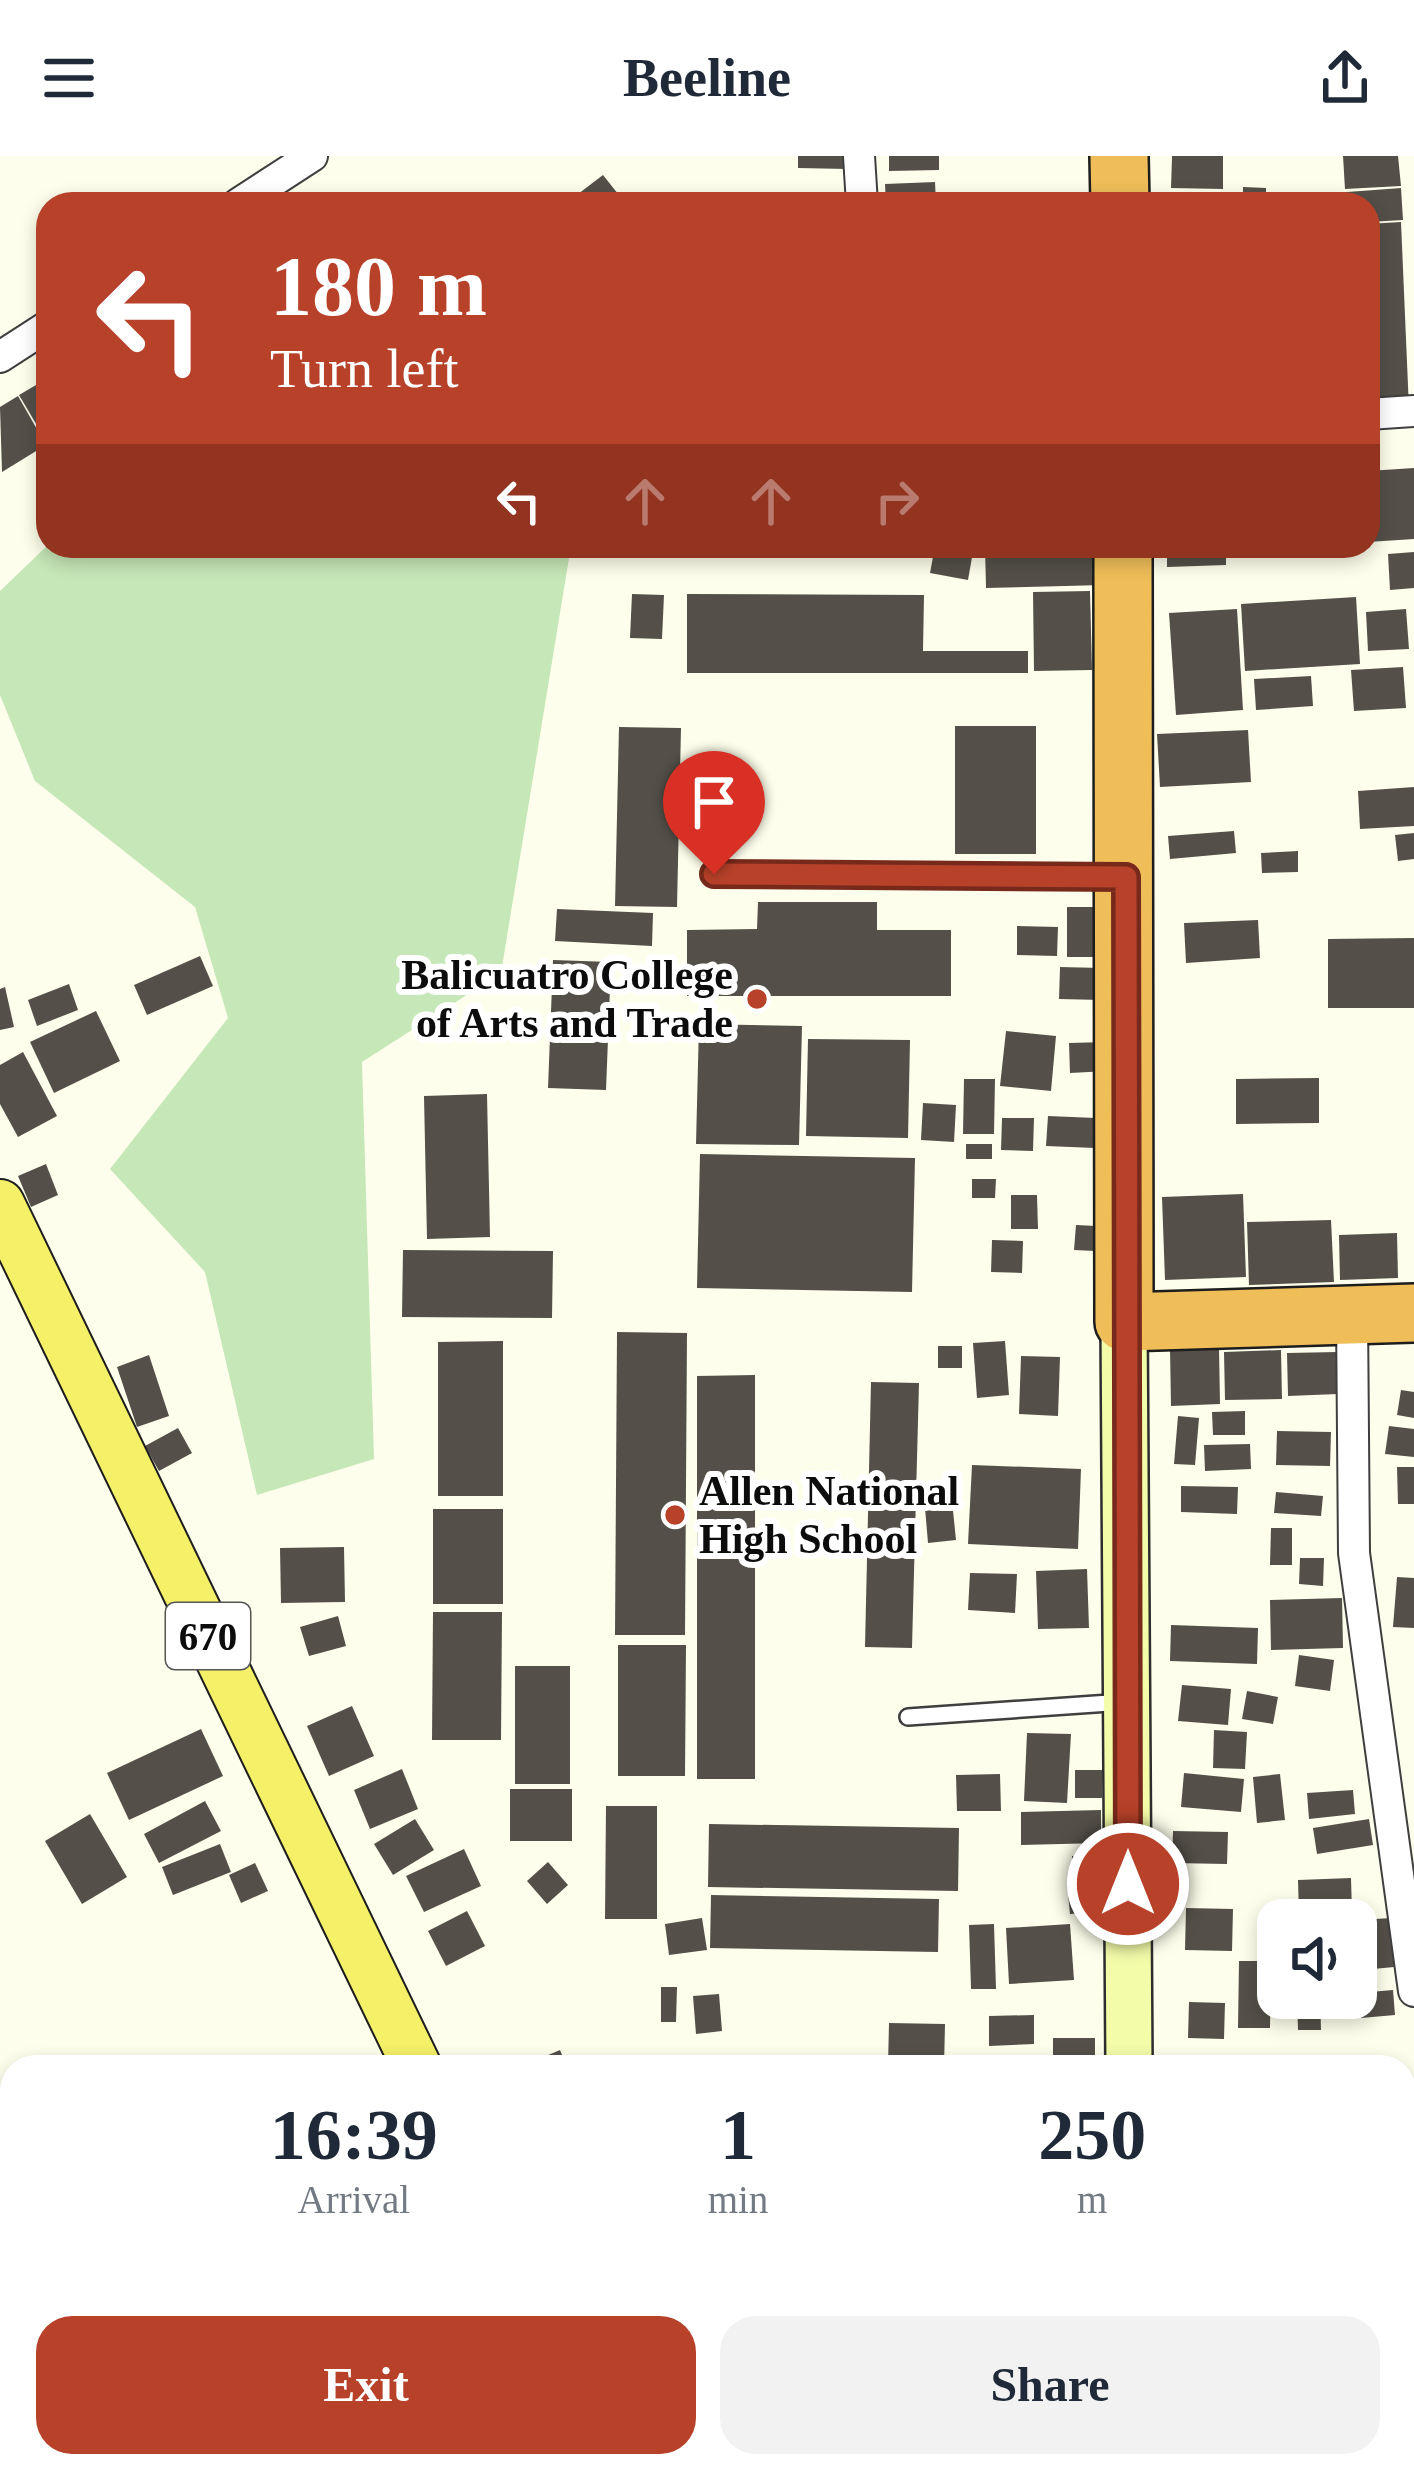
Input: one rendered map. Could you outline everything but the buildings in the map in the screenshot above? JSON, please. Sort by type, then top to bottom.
[{"type":"highway","points":[[1119,156],[1120,192]]},
{"type":"highway","points":[[1123,558],[1124,1322],[1414,1313]]},
{"type":"highway","points":[[1125,1225],[1156,1290],[1180,1309],[1207,1320]]},
{"type":"main road","name":"670","points":[[0,1204],[411,2055]]},
{"type":"main road","points":[[1124,1322],[1130,2055]]},
{"type":"street","points":[[256,192],[312,156]]},
{"type":"street","points":[[859,156],[861,192]]},
{"type":"street","points":[[0,357],[36,334]]},
{"type":"street","points":[[1380,413],[1414,411]]},
{"type":"street","points":[[1352,1315],[1354,1553],[1414,1990]]},
{"type":"lane","points":[[714,874],[1126,877]]},
{"type":"lane","points":[[908,1717],[1127,1702]]},
{"type":"green space","points":[[36,556],[569,558],[501,973],[362,1062],[374,1459],[257,1495],[205,1272],[110,1169],[228,1018],[195,907],[35,781],[0,695],[0,591]]},
{"type":"place","name":"Balicuatro College of Arts and Trade","points":[[757,999]]},
{"type":"place","name":"Allen National High School","points":[[675,1515]]},
{"type":"route","points":[[714,874],[1126,877],[1128,1884]]}]
